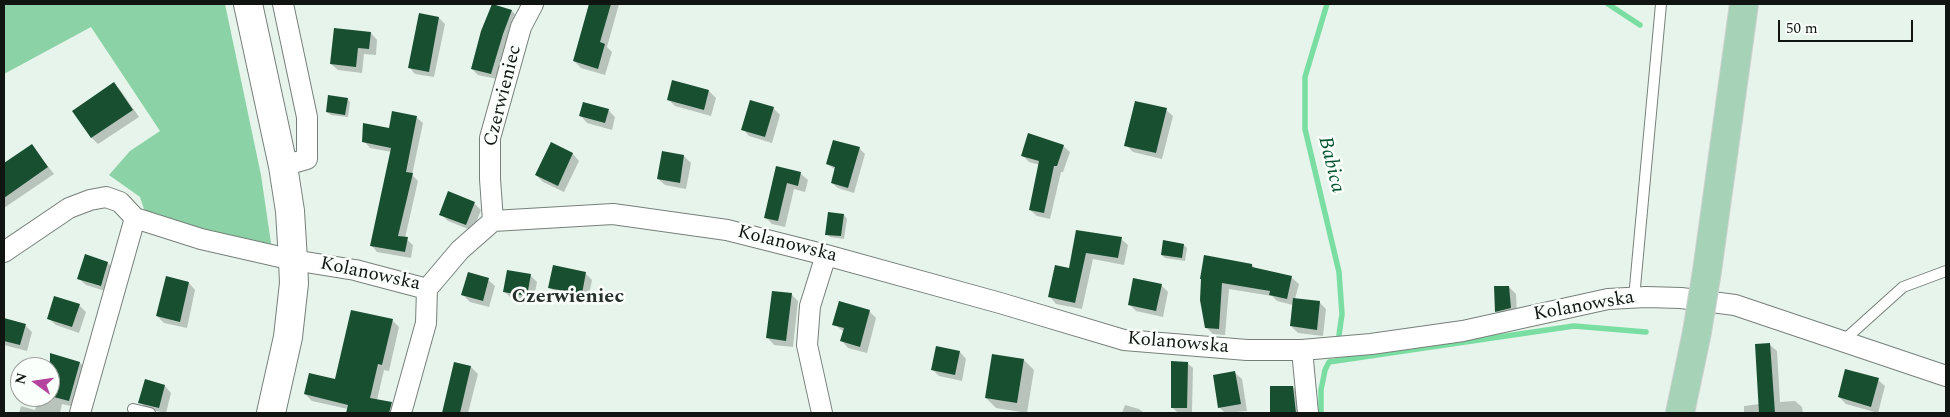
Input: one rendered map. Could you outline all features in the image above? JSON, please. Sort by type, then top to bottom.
[{"type":"main road","points":[[248,4],[283,166],[290,211],[293,260],[294,283],[288,337],[271,413]]},
{"type":"main road","points":[[1680,413],[1697,332],[1707,270],[1744,4]]},
{"type":"street","points":[[283,4],[307,117],[307,159],[283,166]]},
{"type":"street","name":"Czerwieniec","points":[[493,221],[490,138],[521,28],[533,4]]},
{"type":"street","points":[[4,252],[69,208],[90,200],[106,197],[120,202],[134,218],[80,413]]},
{"type":"street","name":"Kolanowska","points":[[134,218],[201,239],[293,260],[355,270],[427,289],[460,250],[493,221],[613,214],[727,230],[1000,303],[1124,340],[1247,350],[1302,350],[1371,344],[1463,331],[1608,299],[1681,298],[1735,305],[1946,376]]},
{"type":"street","points":[[822,413],[807,345],[810,306],[826,255]]},
{"type":"street","points":[[401,413],[426,323],[427,289]]},
{"type":"street","points":[[1302,350],[1308,413]]},
{"type":"lane","points":[[1634,298],[1661,4]]},
{"type":"lane","points":[[1843,341],[1903,287],[1946,271]]},
{"type":"lane","points":[[133,409],[150,413]]},
{"type":"green space","points":[[4,4],[225,4],[261,175],[272,250],[261,249],[145,212],[140,197],[109,175],[130,151],[160,131],[91,27],[4,74]]},
{"type":"building","points":[[492,4],[512,10],[491,74],[471,69],[481,31]]},
{"type":"building","points":[[589,4],[611,4],[600,42],[605,44],[598,69],[573,61]]},
{"type":"building","points":[[419,13],[439,17],[429,72],[408,68]]},
{"type":"building","points":[[334,28],[371,32],[369,49],[358,48],[356,67],[330,64]]},
{"type":"building","points":[[672,80],[709,90],[704,110],[667,100]]},
{"type":"building","points":[[114,82],[133,110],[91,138],[72,111]]},
{"type":"building","points":[[328,95],[348,98],[345,115],[326,112]]},
{"type":"building","points":[[750,100],[774,107],[765,137],[741,130]]},
{"type":"building","points":[[1135,101],[1167,108],[1156,153],[1124,146]]},
{"type":"building","points":[[583,102],[609,109],[605,123],[579,116]]},
{"type":"building","points":[[392,111],[417,116],[406,172],[413,173],[398,236],[408,237],[405,252],[370,246],[391,148],[362,142],[363,123],[389,128]]},
{"type":"building","points":[[1028,133],[1064,145],[1057,166],[1054,166],[1044,213],[1029,210],[1039,161],[1021,156]]},
{"type":"building","points":[[833,140],[860,147],[848,188],[831,183],[835,167],[826,164]]},
{"type":"building","points":[[551,142],[573,153],[558,186],[535,175]]},
{"type":"building","points":[[32,144],[48,167],[4,198],[4,163]]},
{"type":"building","points":[[662,151],[684,155],[680,183],[657,179]]},
{"type":"building","points":[[776,166],[801,172],[798,186],[787,183],[778,221],[764,218]]},
{"type":"building","points":[[448,191],[475,202],[466,225],[439,215]]},
{"type":"building","points":[[828,212],[844,214],[841,236],[825,235]]},
{"type":"building","points":[[1076,230],[1122,237],[1118,258],[1086,253],[1075,303],[1048,297],[1055,265],[1069,268]]},
{"type":"building","points":[[1163,240],[1184,244],[1182,258],[1161,255]]},
{"type":"building","points":[[85,254],[108,262],[101,286],[77,279]]},
{"type":"building","points":[[1204,255],[1252,264],[1252,267],[1292,276],[1287,299],[1269,295],[1270,291],[1222,283],[1219,329],[1205,328],[1200,300],[1200,279]]},
{"type":"building","points":[[553,265],[586,272],[582,294],[548,288]]},
{"type":"building","points":[[507,270],[531,274],[527,296],[503,292]]},
{"type":"building","points":[[468,272],[489,278],[483,301],[461,295]]},
{"type":"building","points":[[166,276],[189,282],[180,322],[156,316]]},
{"type":"building","points":[[1133,278],[1162,284],[1156,311],[1128,305]]},
{"type":"building","points":[[1494,286],[1509,286],[1511,308],[1495,312]]},
{"type":"building","points":[[772,291],[792,293],[786,341],[766,338]]},
{"type":"building","points":[[54,296],[80,304],[72,327],[47,319]]},
{"type":"building","points":[[1293,298],[1320,301],[1317,330],[1290,326]]},
{"type":"building","points":[[839,301],[870,310],[860,347],[840,341],[844,328],[832,325]]},
{"type":"building","points":[[351,310],[393,319],[382,365],[378,364],[370,398],[392,402],[389,413],[346,413],[348,405],[304,394],[309,373],[335,379]]},
{"type":"building","points":[[4,318],[26,324],[20,345],[4,341]]},
{"type":"building","points":[[1770,343],[1775,413],[1759,413],[1755,344]]},
{"type":"building","points":[[936,346],[960,351],[955,375],[931,370]]},
{"type":"building","points":[[50,353],[80,362],[69,401],[60,399],[60,357],[50,357]]},
{"type":"building","points":[[992,354],[1024,359],[1017,403],[985,398]]},
{"type":"building","points":[[1171,361],[1188,362],[1187,408],[1171,408]]},
{"type":"building","points":[[454,362],[471,366],[460,413],[442,413]]},
{"type":"building","points":[[1845,369],[1879,378],[1871,407],[1838,397]]},
{"type":"building","points":[[1235,371],[1241,404],[1218,408],[1213,375]]},
{"type":"building","points":[[145,379],[165,385],[159,408],[138,403]]},
{"type":"building","points":[[1270,386],[1293,386],[1296,413],[1270,413]]},
{"type":"waterway","name":"Babica","points":[[1327,4],[1305,77],[1305,129],[1339,272],[1342,314],[1339,335]]},
{"type":"waterway","points":[[1608,4],[1640,25]]},
{"type":"waterway","points":[[1321,411],[1321,390],[1325,370],[1329,362],[1574,326],[1646,332]]},
{"type":"district","name":"Czerwieniec","points":[[568,298]]}]
